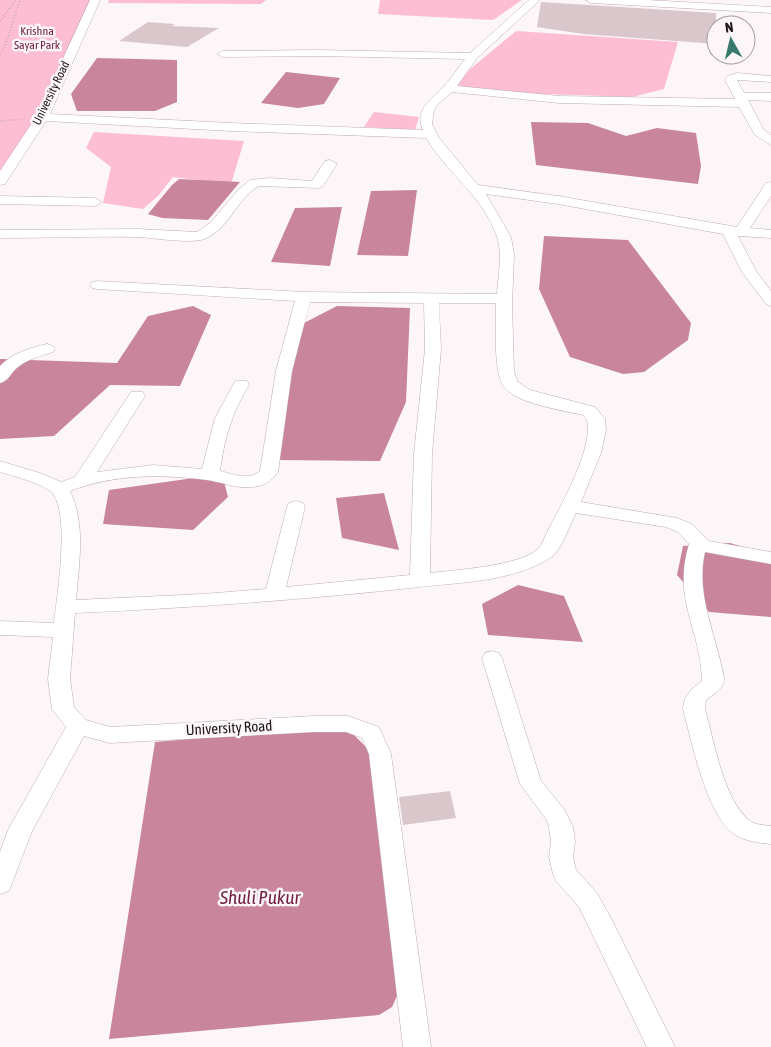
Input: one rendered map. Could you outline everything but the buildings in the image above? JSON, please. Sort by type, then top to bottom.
[{"type":"street","name":"University Road","points":[[0,181],[42,117],[95,0]]},
{"type":"street","points":[[65,607],[203,601],[492,572],[522,565],[546,553],[570,506],[592,453],[597,430],[596,420],[589,411],[524,394],[511,385],[506,372],[505,299],[507,254],[504,237],[487,205],[429,134],[426,124],[428,110],[432,103],[449,88],[473,56],[535,0]]},
{"type":"street","points":[[591,0],[771,10]]},
{"type":"street","points":[[223,54],[316,53],[473,56]]},
{"type":"street","points":[[771,79],[737,76],[731,78],[759,132],[771,141]]},
{"type":"street","points":[[449,88],[489,94],[557,98],[743,99],[771,97]]},
{"type":"street","points":[[42,117],[231,127],[429,134]]},
{"type":"street","points":[[0,234],[128,233],[199,236],[215,227],[251,185],[262,183],[314,185],[318,183],[330,164]]},
{"type":"street","points":[[734,232],[771,186]]},
{"type":"street","points":[[474,188],[558,200],[734,232],[771,234]]},
{"type":"street","points":[[0,200],[95,202]]},
{"type":"street","points":[[734,232],[749,272],[771,301]]},
{"type":"street","points":[[96,285],[304,297],[505,299]]},
{"type":"street","points":[[60,489],[83,479],[130,471],[166,470],[252,482],[262,479],[269,472],[284,371],[304,297]]},
{"type":"street","points":[[420,580],[423,454],[433,349],[431,299]]},
{"type":"street","points":[[0,378],[4,371],[17,360],[47,349]]},
{"type":"street","points":[[210,475],[216,437],[222,418],[230,400],[241,385]]},
{"type":"street","points":[[83,479],[137,396]]},
{"type":"street","points":[[0,466],[37,478],[60,489],[68,506],[71,551],[59,679],[63,709],[78,726],[20,830],[0,884]]},
{"type":"street","points":[[570,506],[670,522],[689,531],[698,544],[771,558]]},
{"type":"street","points":[[274,594],[296,507]]},
{"type":"street","points":[[698,544],[693,557],[691,573],[692,592],[713,684],[699,693],[694,700],[694,709],[721,798],[730,814],[741,827],[756,834],[771,835]]},
{"type":"street","points":[[0,628],[63,630]]},
{"type":"street","points":[[492,658],[530,784],[556,815],[561,827],[563,842],[561,857],[565,874],[588,900],[661,1047]]},
{"type":"street","name":"University Road","points":[[78,726],[110,734],[348,724],[371,733],[380,754],[416,1047]]},
{"type":"path","points":[[0,20],[18,0]]},
{"type":"path","points":[[0,55],[4,49],[18,0]]},
{"type":"path","points":[[0,121],[42,117]]},
{"type":"green space","name":"Krishna Sayar Park","points":[[0,0],[95,0],[42,117],[0,183]]},
{"type":"green space","points":[[109,0],[266,0],[261,4],[108,3]]},
{"type":"green space","points":[[380,0],[522,0],[493,20],[378,14]]},
{"type":"green space","points":[[516,31],[678,42],[664,89],[632,97],[488,92],[452,84]]},
{"type":"green space","points":[[374,112],[419,117],[415,130],[364,127]]},
{"type":"green space","points":[[94,132],[244,141],[231,184],[173,177],[158,196],[143,209],[103,203],[111,167],[86,148]]},
{"type":"water","points":[[97,58],[177,60],[177,102],[155,111],[77,111],[71,94]]},
{"type":"water","points":[[286,72],[340,78],[324,104],[298,108],[261,103]]},
{"type":"water","points":[[531,122],[588,123],[626,136],[657,128],[696,133],[701,166],[698,184],[536,165]]},
{"type":"water","points":[[179,179],[240,182],[208,220],[162,218],[148,214]]},
{"type":"water","points":[[417,190],[408,256],[357,255],[371,191]]},
{"type":"water","points":[[342,207],[330,266],[271,262],[295,208]]},
{"type":"water","points":[[544,236],[628,240],[691,323],[688,340],[644,372],[623,374],[570,357],[539,289]]},
{"type":"water","points":[[193,306],[211,315],[180,386],[110,385],[54,436],[0,439],[0,359],[117,363],[148,316]]},
{"type":"water","points":[[337,306],[410,308],[406,402],[380,461],[273,460],[302,324]]},
{"type":"water","points":[[222,474],[228,497],[193,530],[103,524],[109,490]]},
{"type":"water","points":[[384,493],[399,550],[342,538],[336,498]]},
{"type":"water","points":[[730,543],[771,555],[771,617],[709,612],[677,575],[683,546]]},
{"type":"water","points":[[518,585],[564,596],[583,642],[488,635],[482,604]]},
{"type":"water","name":"Shuli Pukur","points":[[330,727],[352,733],[374,755],[397,996],[392,1007],[379,1015],[109,1039],[155,742]]}]
